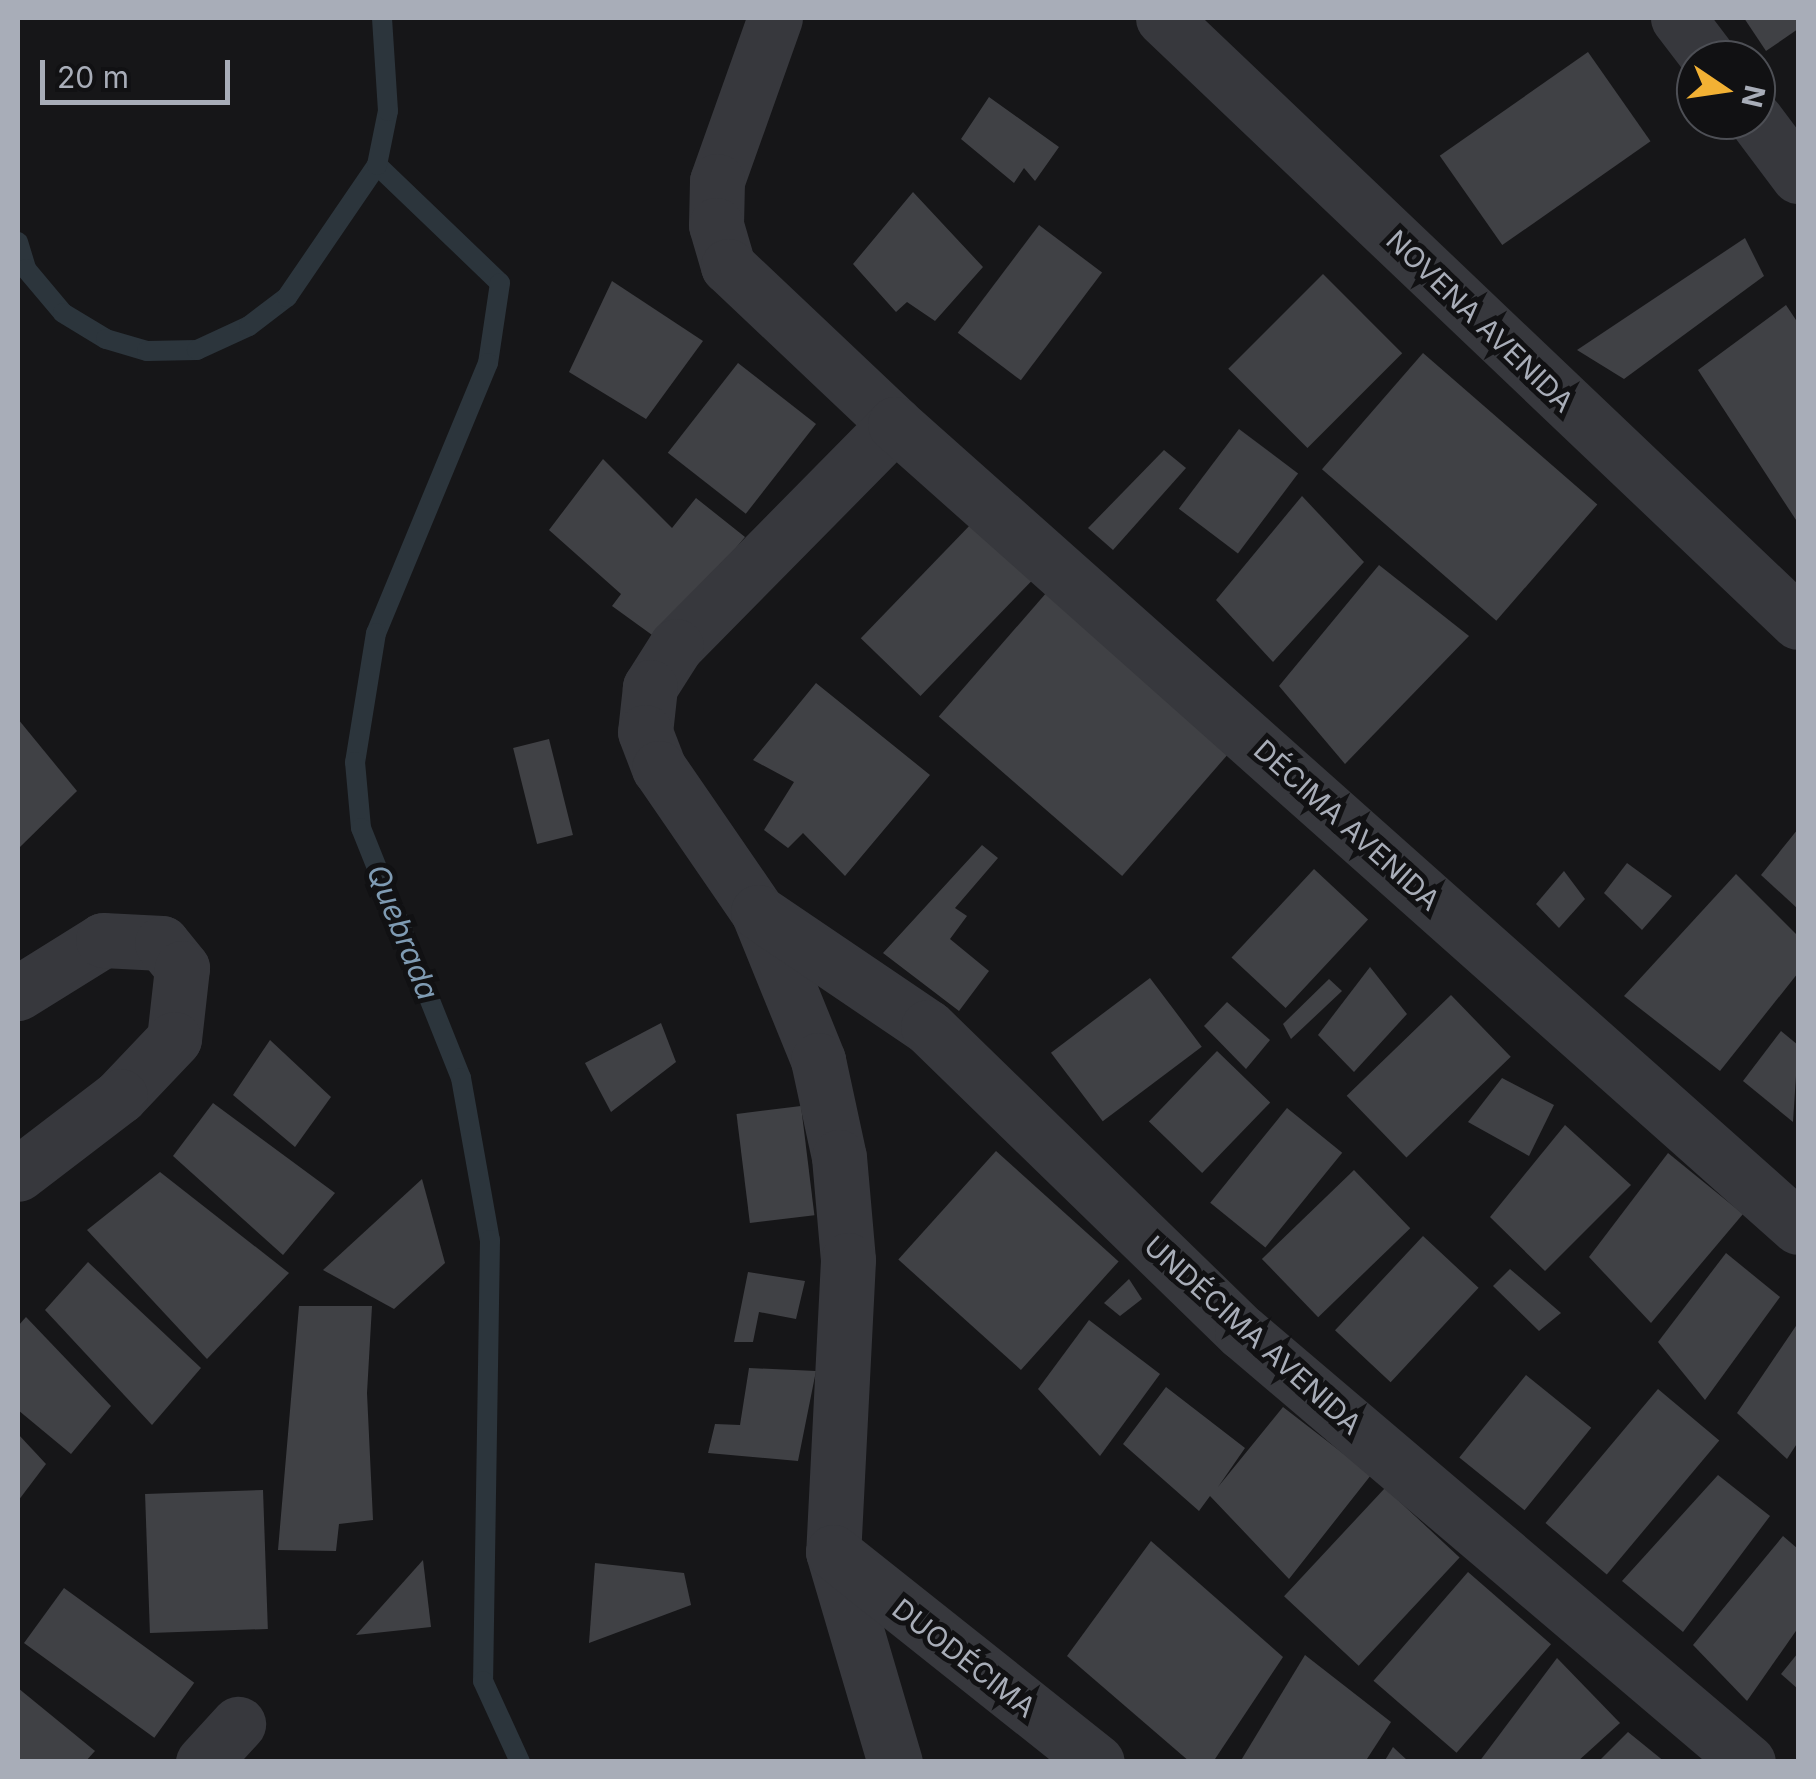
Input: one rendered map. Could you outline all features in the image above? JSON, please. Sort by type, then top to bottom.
[{"type":"street","name":"DÉCIMA AVENIDA","points":[[775,18],[716,181],[716,225],[728,266],[895,424],[1798,1226]]},
{"type":"street","name":"NOVENA AVENIDA","points":[[1163,18],[1798,622]]},
{"type":"street","points":[[1678,18],[1695,40]]},
{"type":"street","points":[[1771,140],[1798,176]]},
{"type":"street","points":[[895,424],[676,646],[650,686],[645,732],[659,768],[758,912],[818,1060],[838,1157],[848,1260],[833,1552],[895,1762]]},
{"type":"street","name":"UNDÉCIMA AVENIDA","points":[[758,912],[928,1027],[1242,1332],[1748,1762]]},
{"type":"street","points":[[18,993],[103,940],[162,943],[182,968],[174,1039],[120,1096],[18,1174]]},
{"type":"street","name":"DUODÉCIMA","points":[[833,1552],[1097,1762]]},
{"type":"building","points":[[1744,18],[1798,18],[1798,29],[1776,44],[1776,40],[1759,40]]},
{"type":"building","points":[[1588,52],[1651,141],[1502,245],[1440,156]]},
{"type":"building","points":[[989,97],[1059,147],[1035,181],[1024,168],[1014,183],[961,139]]},
{"type":"building","points":[[913,192],[983,267],[935,321],[907,302],[896,312],[853,264]]},
{"type":"building","points":[[1039,225],[1102,273],[1021,380],[958,333]]},
{"type":"building","points":[[1745,238],[1764,276],[1624,379],[1577,350]]},
{"type":"building","points":[[1323,274],[1402,353],[1307,448],[1228,369]]},
{"type":"building","points":[[612,281],[703,341],[646,419],[569,372]]},
{"type":"building","points":[[1786,305],[1798,323],[1798,523],[1698,370]]},
{"type":"building","points":[[1423,353],[1597,505],[1496,621],[1322,469]]},
{"type":"building","points":[[738,363],[816,424],[746,514],[668,453]]},
{"type":"building","points":[[1239,429],[1298,474],[1238,553],[1179,509]]},
{"type":"building","points":[[1164,450],[1186,468],[1113,550],[1088,528]]},
{"type":"building","points":[[603,459],[672,528],[696,498],[745,537],[659,640],[612,606],[621,594],[549,530]]},
{"type":"building","points":[[1302,496],[1364,562],[1273,662],[1216,600]]},
{"type":"building","points":[[974,521],[1034,579],[920,696],[861,638]]},
{"type":"building","points":[[1379,565],[1469,636],[1345,764],[1279,686]]},
{"type":"building","points":[[1047,592],[1230,751],[1122,876],[939,717]]},
{"type":"building","points":[[816,683],[930,775],[845,876],[803,833],[788,848],[764,830],[794,782],[753,760]]},
{"type":"building","points":[[18,719],[77,791],[20,847],[18,843]]},
{"type":"building","points":[[549,739],[573,835],[537,844],[513,748]]},
{"type":"building","points":[[1798,829],[1798,909],[1761,875]]},
{"type":"building","points":[[982,845],[998,858],[955,908],[967,916],[950,939],[989,971],[959,1011],[883,953]]},
{"type":"building","points":[[1627,863],[1672,896],[1642,930],[1604,893]]},
{"type":"building","points":[[1314,869],[1368,919],[1286,1008],[1231,957]]},
{"type":"building","points":[[1564,871],[1585,899],[1559,928],[1536,904]]},
{"type":"building","points":[[1736,874],[1798,936],[1798,973],[1720,1071],[1624,996]]},
{"type":"building","points":[[1370,967],[1407,1014],[1354,1072],[1318,1035]]},
{"type":"building","points":[[1150,978],[1202,1047],[1103,1121],[1051,1053]]},
{"type":"building","points":[[1329,979],[1342,991],[1291,1039],[1283,1024]]},
{"type":"building","points":[[1451,995],[1511,1057],[1406,1158],[1347,1096]]},
{"type":"building","points":[[1227,1002],[1270,1040],[1246,1069],[1204,1026]]},
{"type":"building","points":[[661,1023],[676,1062],[611,1112],[585,1063]]},
{"type":"building","points":[[1781,1031],[1798,1045],[1793,1122],[1743,1081]]},
{"type":"building","points":[[270,1040],[331,1097],[295,1147],[233,1095]]},
{"type":"building","points":[[1217,1051],[1270,1102],[1202,1173],[1149,1121]]},
{"type":"building","points":[[1502,1078],[1554,1105],[1529,1156],[1468,1122]]},
{"type":"building","points":[[213,1103],[335,1193],[283,1255],[173,1156]]},
{"type":"building","points":[[801,1106],[814,1215],[750,1223],[736,1114]]},
{"type":"building","points":[[1287,1108],[1342,1153],[1265,1247],[1210,1203]]},
{"type":"building","points":[[1565,1125],[1631,1185],[1545,1271],[1490,1217]]},
{"type":"building","points":[[996,1151],[1119,1261],[1021,1370],[898,1259]]},
{"type":"building","points":[[1668,1153],[1743,1214],[1651,1323],[1589,1257]]},
{"type":"building","points":[[1354,1170],[1410,1228],[1318,1317],[1262,1259]]},
{"type":"building","points":[[160,1172],[289,1273],[207,1359],[87,1230]]},
{"type":"building","points":[[422,1179],[445,1263],[394,1309],[323,1270]]},
{"type":"building","points":[[1423,1236],[1479,1288],[1391,1382],[1335,1330]]},
{"type":"building","points":[[1726,1253],[1780,1297],[1705,1400],[1658,1342]]},
{"type":"building","points":[[88,1262],[201,1368],[152,1425],[45,1310]]},
{"type":"building","points":[[1510,1269],[1561,1313],[1539,1331],[1493,1286]]},
{"type":"building","points":[[748,1272],[805,1281],[796,1319],[759,1312],[753,1342],[734,1342]]},
{"type":"building","points":[[1129,1279],[1142,1299],[1120,1316],[1104,1303]]},
{"type":"building","points":[[299,1306],[372,1306],[367,1393],[373,1520],[339,1524],[336,1551],[278,1550]]},
{"type":"building","points":[[26,1317],[111,1406],[71,1454],[18,1410],[18,1326]]},
{"type":"building","points":[[1089,1320],[1160,1374],[1100,1456],[1038,1389]]},
{"type":"building","points":[[1798,1323],[1798,1442],[1787,1459],[1737,1413]]},
{"type":"building","points":[[749,1368],[816,1371],[798,1461],[708,1453],[715,1424],[740,1425]]},
{"type":"building","points":[[1526,1375],[1591,1428],[1525,1510],[1459,1457]]},
{"type":"building","points":[[1166,1387],[1245,1448],[1218,1487],[1283,1407],[1371,1475],[1289,1579],[1210,1496],[1199,1511],[1123,1444]]},
{"type":"building","points":[[1658,1389],[1719,1440],[1607,1574],[1546,1523]]},
{"type":"building","points":[[18,1434],[46,1464],[18,1501]]},
{"type":"building","points":[[1718,1475],[1770,1516],[1683,1632],[1622,1581]]},
{"type":"building","points":[[1385,1488],[1460,1558],[1359,1666],[1284,1596]]},
{"type":"building","points":[[263,1490],[268,1629],[150,1633],[145,1494]]},
{"type":"building","points":[[1783,1536],[1798,1549],[1798,1628],[1747,1701],[1693,1645]]},
{"type":"building","points":[[1151,1541],[1283,1657],[1213,1762],[1190,1762],[1067,1656]]},
{"type":"building","points":[[423,1560],[431,1627],[356,1635]]},
{"type":"building","points":[[595,1563],[684,1573],[691,1605],[589,1643]]},
{"type":"building","points":[[1468,1572],[1551,1644],[1457,1753],[1374,1681]]},
{"type":"building","points":[[64,1588],[194,1683],[154,1738],[24,1643]]},
{"type":"building","points":[[1798,1653],[1798,1689],[1781,1674]]},
{"type":"building","points":[[1305,1655],[1391,1722],[1365,1762],[1240,1762]]},
{"type":"building","points":[[1557,1658],[1620,1723],[1577,1762],[1479,1762]]},
{"type":"building","points":[[18,1688],[95,1751],[85,1762],[18,1762]]},
{"type":"building","points":[[1628,1732],[1665,1762],[1598,1762]]},
{"type":"building","points":[[1393,1747],[1409,1762],[1384,1762]]},
{"type":"waterway","points":[[18,242],[26,269],[63,313],[106,339],[147,351],[197,350],[249,326],[287,297],[377,165],[388,111],[382,18]]},
{"type":"waterway","name":"Quebrada","points":[[377,165],[500,283],[488,363],[376,633],[355,762],[361,828],[461,1078],[490,1240],[483,1681],[520,1762]]}]
